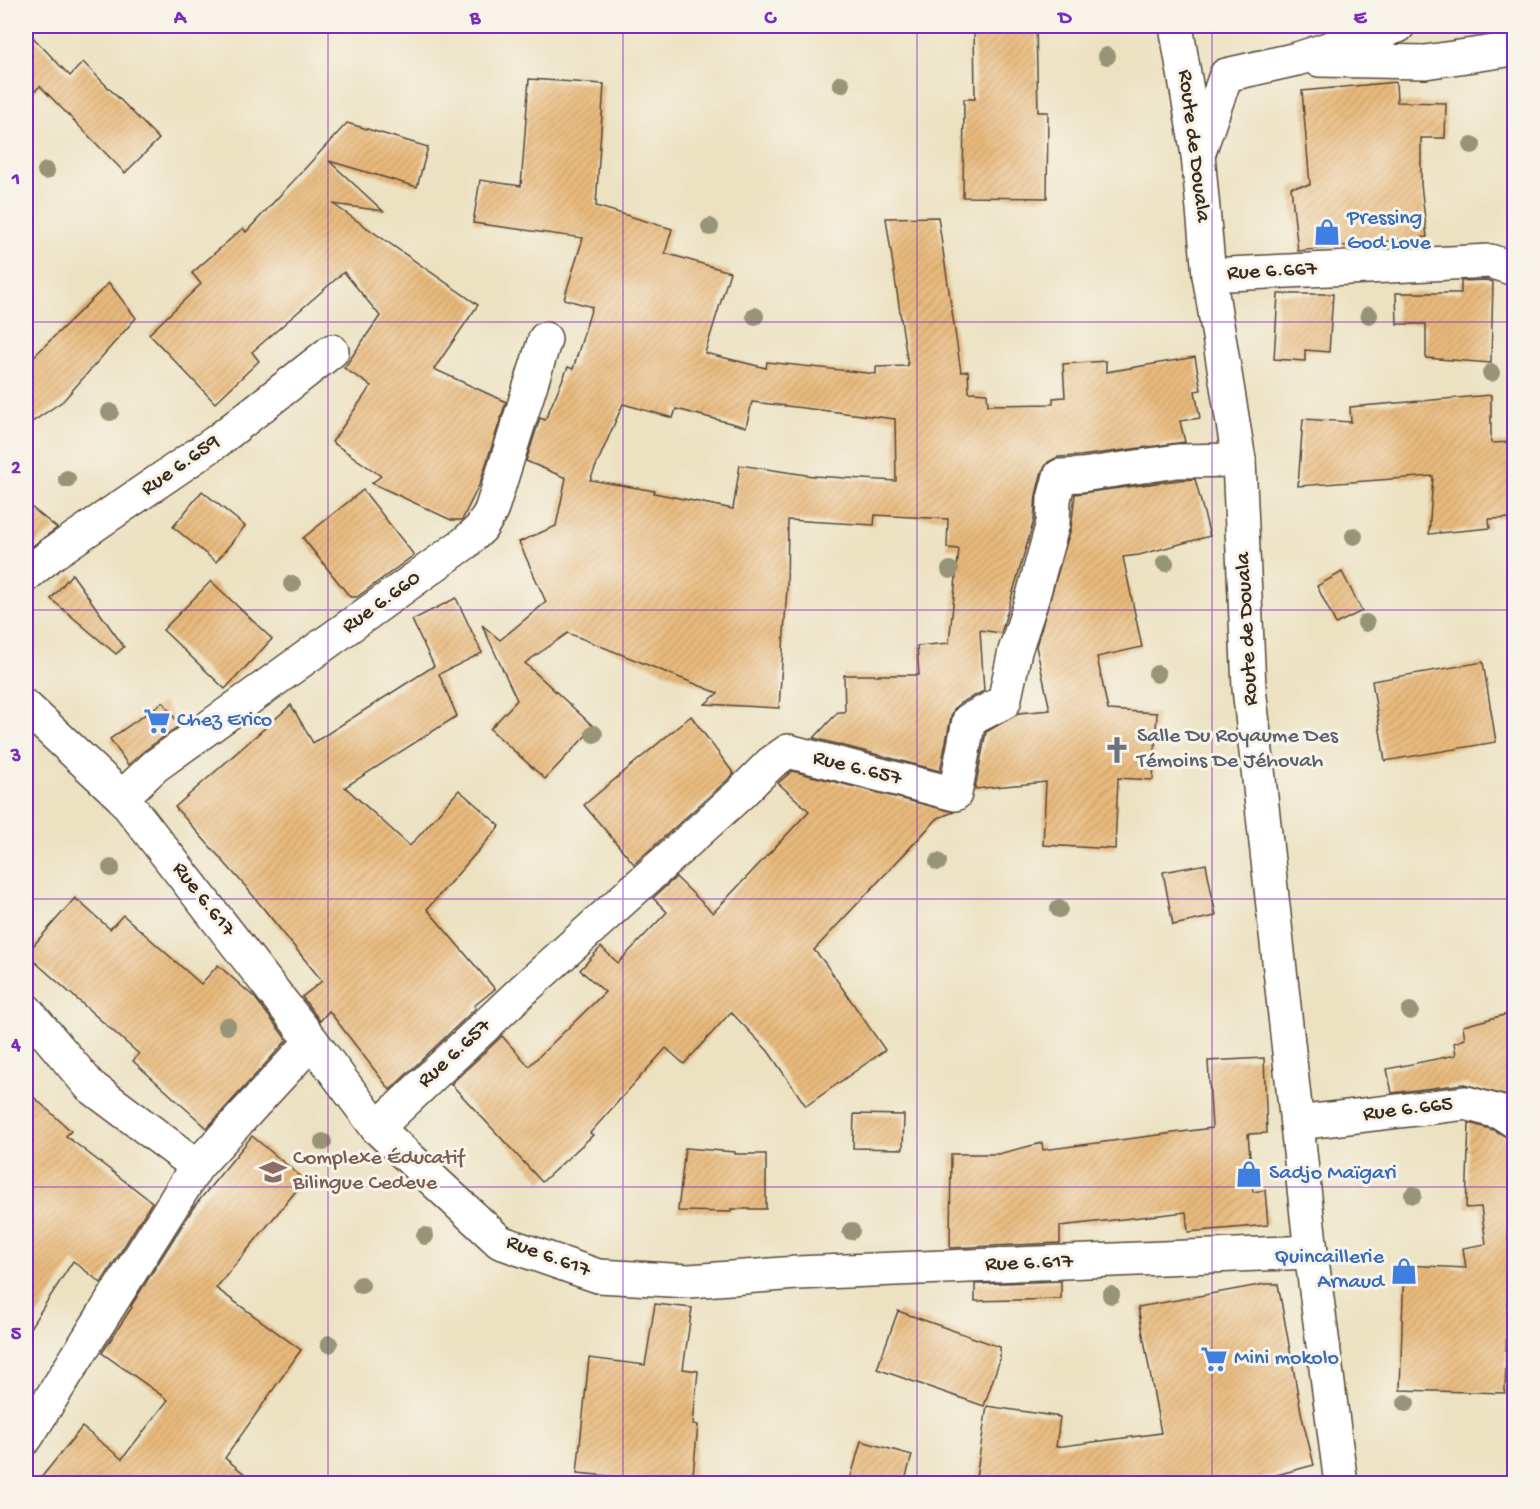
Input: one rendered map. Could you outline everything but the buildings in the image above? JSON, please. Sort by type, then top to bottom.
[{"type":"main road","name":"Route de Douala","points":[[1176,26],[1198,155],[1209,275],[1239,460],[1249,688],[1311,1252],[1341,1484]]},
{"type":"main road","points":[[1198,155],[1226,75],[1297,59],[1398,26]]},
{"type":"main road","points":[[1297,59],[1425,62],[1515,49]]},
{"type":"main road","name":"Rue 6.667","points":[[1209,275],[1491,261],[1515,269]]},
{"type":"main road","name":"Rue 6.660","points":[[122,797],[155,766],[465,543],[481,528],[491,511],[545,339]]},
{"type":"main road","name":"Rue 6.659","points":[[26,575],[52,554],[216,442],[332,351]]},
{"type":"main road","name":"Rue 6.657","points":[[377,1128],[522,991],[741,793],[771,763],[788,751],[956,794],[969,720],[1004,702],[1015,651],[1053,524],[1054,499],[1060,476],[1082,476],[1177,461],[1239,460]]},
{"type":"main road","name":"Rue 6.617","points":[[26,707],[122,797],[377,1128],[500,1242],[598,1275],[689,1281],[797,1273],[1311,1252]]},
{"type":"main road","points":[[26,1010],[90,1086],[197,1166]]},
{"type":"main road","points":[[26,1438],[197,1166],[312,1041]]},
{"type":"main road","name":"Rue 6.665","points":[[1297,1124],[1466,1103],[1502,1113],[1515,1121]]},
{"type":"place","name":"Pressing God Love","points":[[1327,232]]},
{"type":"place","name":"Chez Erico","points":[[157,721]]},
{"type":"place","name":"Salle Du Royaume Des Témoins De Jéhovah","points":[[1117,750]]},
{"type":"place","name":"Complexe Éducatif Bilingue Cedeve","points":[[273,1172]]},
{"type":"place","name":"Sadjo Maïgari","points":[[1249,1174]]},
{"type":"place","name":"Quincaillerie Arnaud","points":[[1404,1271]]},
{"type":"place","name":"Mini mokolo","points":[[1214,1359]]}]
